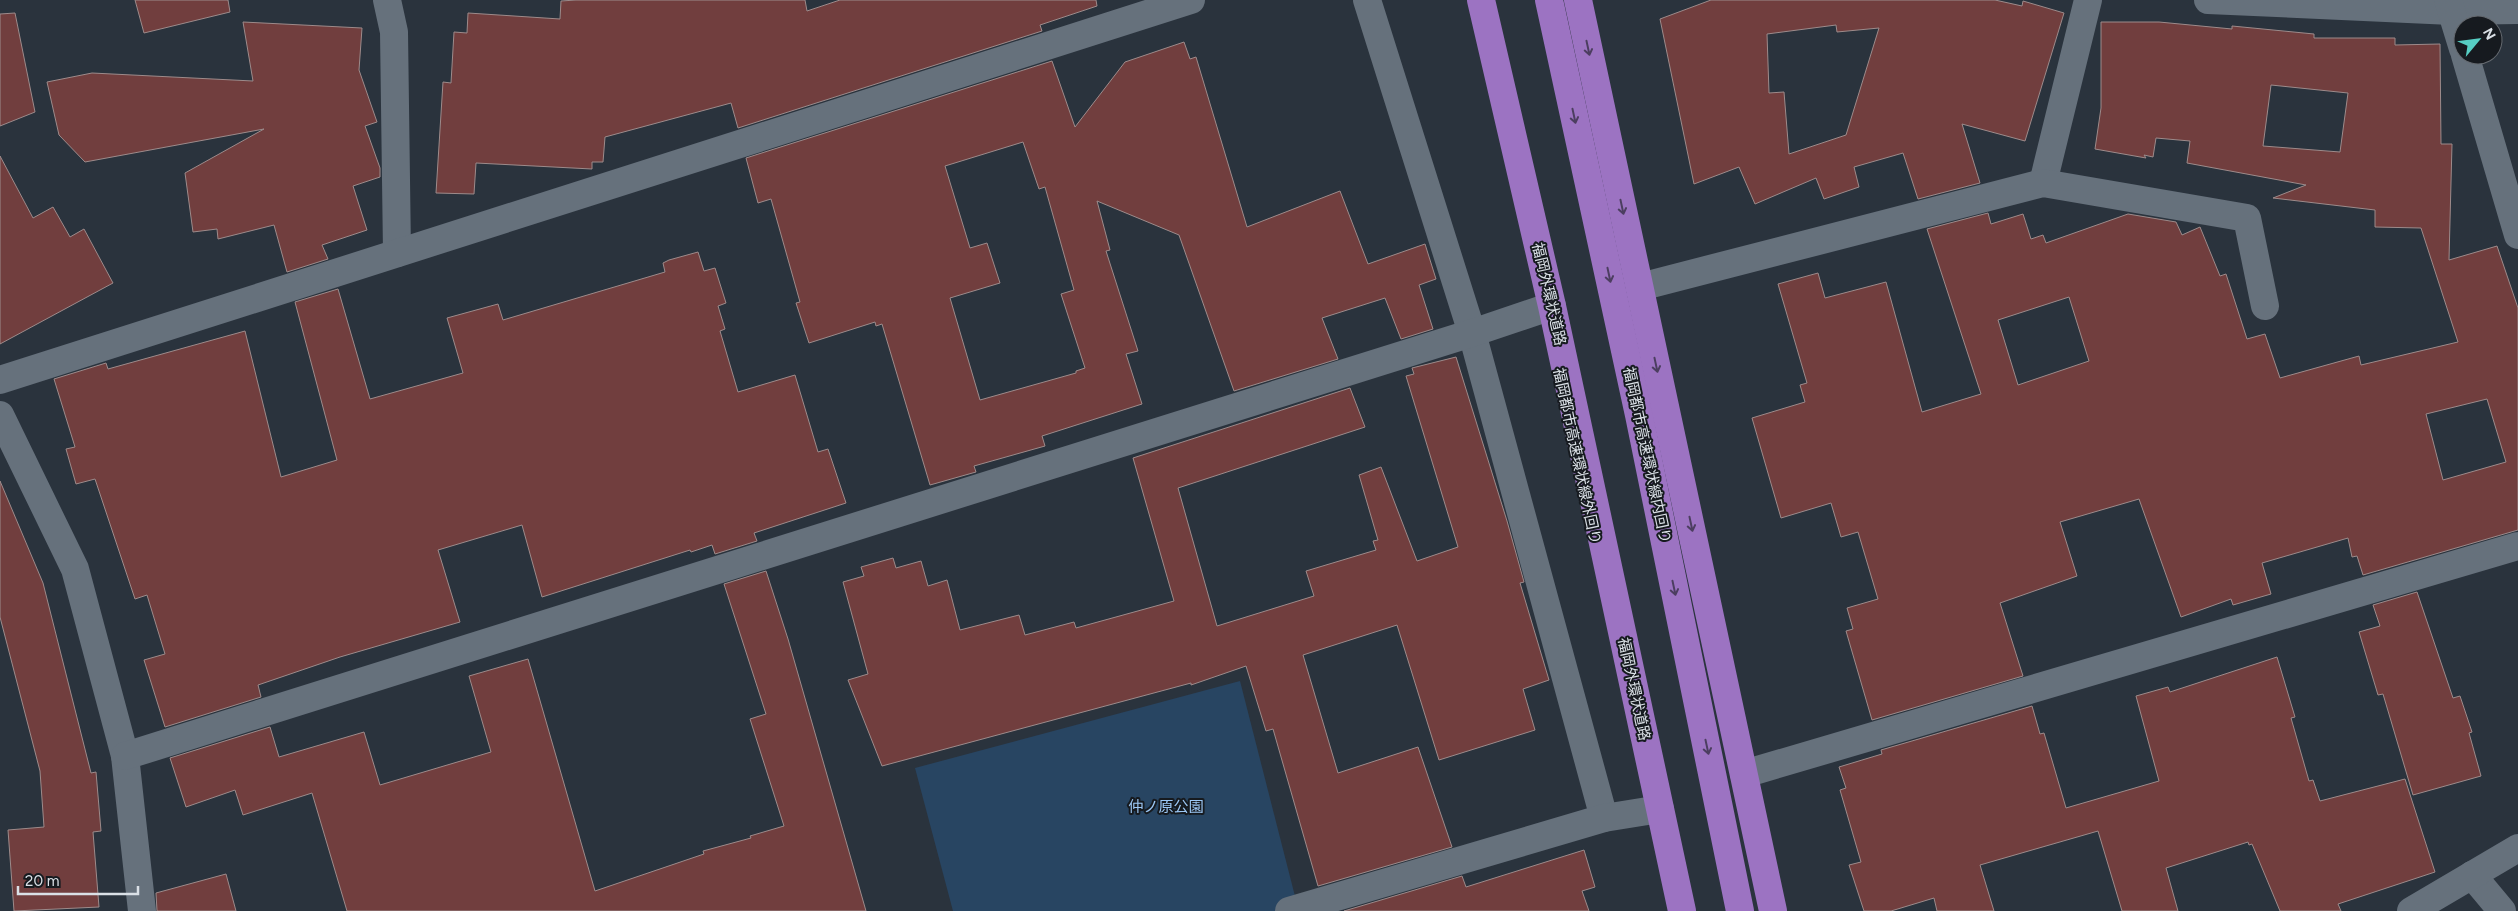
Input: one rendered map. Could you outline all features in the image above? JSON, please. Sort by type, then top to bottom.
[{"type":"highway","name":"福岡外環状道路","points":[[1481,0],[1552,306],[1682,911]]},
{"type":"highway","name":"福岡都市高速環状線外回り","points":[[1481,0],[1674,911]]},
{"type":"highway","name":"福岡都市高速環状線内回り","points":[[1549,0],[1639,415],[1740,911]]},
{"type":"highway","points":[[1578,0],[1773,911]]},
{"type":"street","points":[[387,0],[394,32],[397,253]]},
{"type":"street","points":[[0,380],[1191,0]]},
{"type":"street","points":[[1367,0],[1472,333],[1604,818]]},
{"type":"street","points":[[2043,183],[2088,0]]},
{"type":"street","points":[[2208,0],[2450,5],[2518,10]]},
{"type":"street","points":[[2469,65],[2509,168],[2518,235]]},
{"type":"street","points":[[1640,287],[2043,183],[2247,218],[2265,306]]},
{"type":"street","points":[[125,756],[1472,333],[1552,306]]},
{"type":"street","points":[[0,415],[75,569],[125,756],[142,911]]},
{"type":"street","points":[[1744,774],[2518,546]]},
{"type":"street","points":[[1289,911],[1604,818],[1660,809]]},
{"type":"street","points":[[2410,911],[2518,848]]},
{"type":"street","points":[[2472,875],[2502,911]]},
{"type":"green space","name":"仲ノ原公園","points":[[1240,681],[1298,908],[1289,911],[953,911],[915,768]]},
{"type":"building","points":[[135,0],[228,0],[230,12],[144,33]]},
{"type":"building","points":[[805,0],[807,11],[840,0],[1096,0],[1097,6],[1040,25],[1042,31],[738,128],[731,103],[605,137],[603,162],[592,162],[592,169],[476,163],[474,194],[436,193],[443,82],[451,83],[454,32],[467,33],[468,13],[560,19],[561,1]]},
{"type":"building","points":[[1711,0],[1995,0],[2022,6],[2023,1],[2064,13],[2025,141],[1962,124],[1980,183],[1918,199],[1903,153],[1854,167],[1859,187],[1824,199],[1816,178],[1755,204],[1739,167],[1694,184],[1660,19]],"holes":[[[1836,25],[1837,32],[1879,28],[1846,135],[1789,154],[1784,92],[1769,93],[1767,34]]]},
{"type":"building","points":[[15,13],[35,112],[0,126],[0,14]]},
{"type":"building","points":[[243,22],[362,28],[359,70],[377,122],[365,126],[380,168],[380,177],[353,186],[367,230],[322,245],[328,259],[287,272],[274,225],[218,239],[217,229],[193,232],[185,173],[264,129],[85,162],[59,135],[47,82],[92,73],[253,81]]},
{"type":"building","points":[[2101,22],[2159,22],[2232,29],[2232,26],[2314,34],[2314,38],[2395,38],[2395,45],[2440,44],[2441,144],[2452,144],[2449,260],[2497,246],[2518,308],[2518,530],[2363,575],[2357,556],[2352,557],[2348,538],[2262,563],[2271,594],[2233,605],[2231,599],[2181,617],[2139,499],[2060,522],[2077,576],[2000,603],[2023,676],[1872,720],[1846,631],[1853,629],[1847,608],[1878,599],[1858,532],[1841,537],[1831,503],[1781,518],[1752,418],[1805,402],[1800,385],[1807,383],[1778,284],[1818,273],[1825,298],[1886,282],[1922,412],[1981,394],[1927,229],[1988,213],[1991,224],[2023,214],[2031,239],[2043,235],[2046,243],[2128,214],[2176,222],[2182,235],[2200,227],[2220,276],[2226,274],[2247,339],[2265,334],[2280,378],[2359,356],[2361,365],[2458,342],[2421,228],[2375,227],[2375,210],[2273,198],[2306,185],[2187,163],[2190,141],[2156,138],[2153,157],[2144,155],[2146,158],[2095,149],[2101,108]],"holes":[[[2271,85],[2348,93],[2340,152],[2263,146]],[[2069,297],[2089,361],[2018,385],[1998,320]],[[2487,399],[2506,462],[2443,480],[2426,414]]]},
{"type":"building","points":[[1184,42],[1190,59],[1196,57],[1247,227],[1340,191],[1368,264],[1425,244],[1436,279],[1419,285],[1433,329],[1401,339],[1385,298],[1322,318],[1338,359],[1234,391],[1179,235],[1097,201],[1110,250],[1106,251],[1138,351],[1126,354],[1142,404],[1042,436],[1045,446],[974,466],[976,472],[930,485],[882,324],[876,326],[875,322],[809,343],[796,303],[800,302],[771,199],[758,203],[746,158],[1052,61],[1075,127],[1125,62]],"holes":[[[1023,142],[1039,189],[1045,187],[1074,290],[1061,294],[1085,368],[1076,371],[1076,373],[980,400],[950,298],[1000,283],[987,243],[970,248],[945,166]]]},
{"type":"building","points":[[0,156],[33,218],[53,207],[70,237],[84,229],[113,283],[0,344]]},
{"type":"building","points":[[698,252],[704,271],[715,268],[726,303],[718,306],[725,329],[720,331],[738,392],[795,375],[818,452],[828,449],[846,503],[754,533],[757,541],[715,554],[712,545],[691,552],[690,550],[542,597],[522,525],[438,550],[460,622],[340,657],[258,685],[261,697],[165,727],[144,660],[165,654],[147,595],[135,599],[95,479],[76,484],[66,449],[75,447],[54,379],[106,363],[108,369],[245,331],[281,477],[337,460],[295,302],[338,289],[370,399],[463,373],[447,318],[498,304],[503,320],[665,272],[663,263]]},
{"type":"building","points":[[1456,357],[1507,521],[1524,582],[1520,583],[1549,680],[1523,689],[1535,730],[1439,760],[1397,625],[1303,655],[1338,773],[1418,747],[1452,847],[1318,886],[1273,729],[1266,731],[1246,666],[1191,685],[1191,683],[882,766],[848,680],[868,674],[843,582],[864,576],[861,567],[893,558],[896,568],[921,561],[928,586],[947,580],[960,630],[1019,615],[1025,635],[1074,622],[1076,628],[1174,601],[1133,458],[1350,388],[1365,427],[1178,488],[1217,626],[1314,596],[1306,571],[1376,550],[1373,541],[1378,540],[1359,475],[1381,467],[1417,561],[1458,547],[1406,376],[1414,374],[1412,368]]},
{"type":"building","points":[[0,481],[43,583],[91,773],[96,772],[101,831],[93,832],[99,907],[14,911],[8,830],[44,827],[40,771],[0,617]]},
{"type":"building","points":[[766,571],[788,639],[866,911],[347,911],[312,793],[243,815],[235,790],[186,807],[170,758],[270,727],[279,757],[364,732],[380,785],[491,752],[469,676],[528,659],[595,891],[704,854],[703,851],[751,838],[750,836],[784,826],[750,719],[766,714],[724,584]]},
{"type":"building","points":[[2417,592],[2453,698],[2460,696],[2472,732],[2469,733],[2481,776],[2413,795],[2383,694],[2378,695],[2359,632],[2380,626],[2373,605]]},
{"type":"building","points":[[2277,657],[2295,717],[2291,718],[2309,781],[2313,780],[2320,801],[2405,779],[2435,872],[2338,904],[2341,911],[2280,911],[2252,844],[2249,845],[2248,842],[2166,868],[2178,911],[2122,911],[2098,831],[1980,865],[1994,911],[1937,911],[1934,898],[1891,911],[1864,911],[1849,865],[1861,862],[1840,790],[1846,788],[1839,767],[1882,754],[1881,750],[2032,706],[2040,734],[2044,733],[2066,808],[2159,781],[2136,696],[2168,687],[2170,692]]},
{"type":"building","points":[[1584,850],[1595,887],[1582,891],[1589,911],[1344,911],[1462,876],[1466,887]]},
{"type":"building","points":[[226,874],[236,911],[157,911],[156,893]]}]
